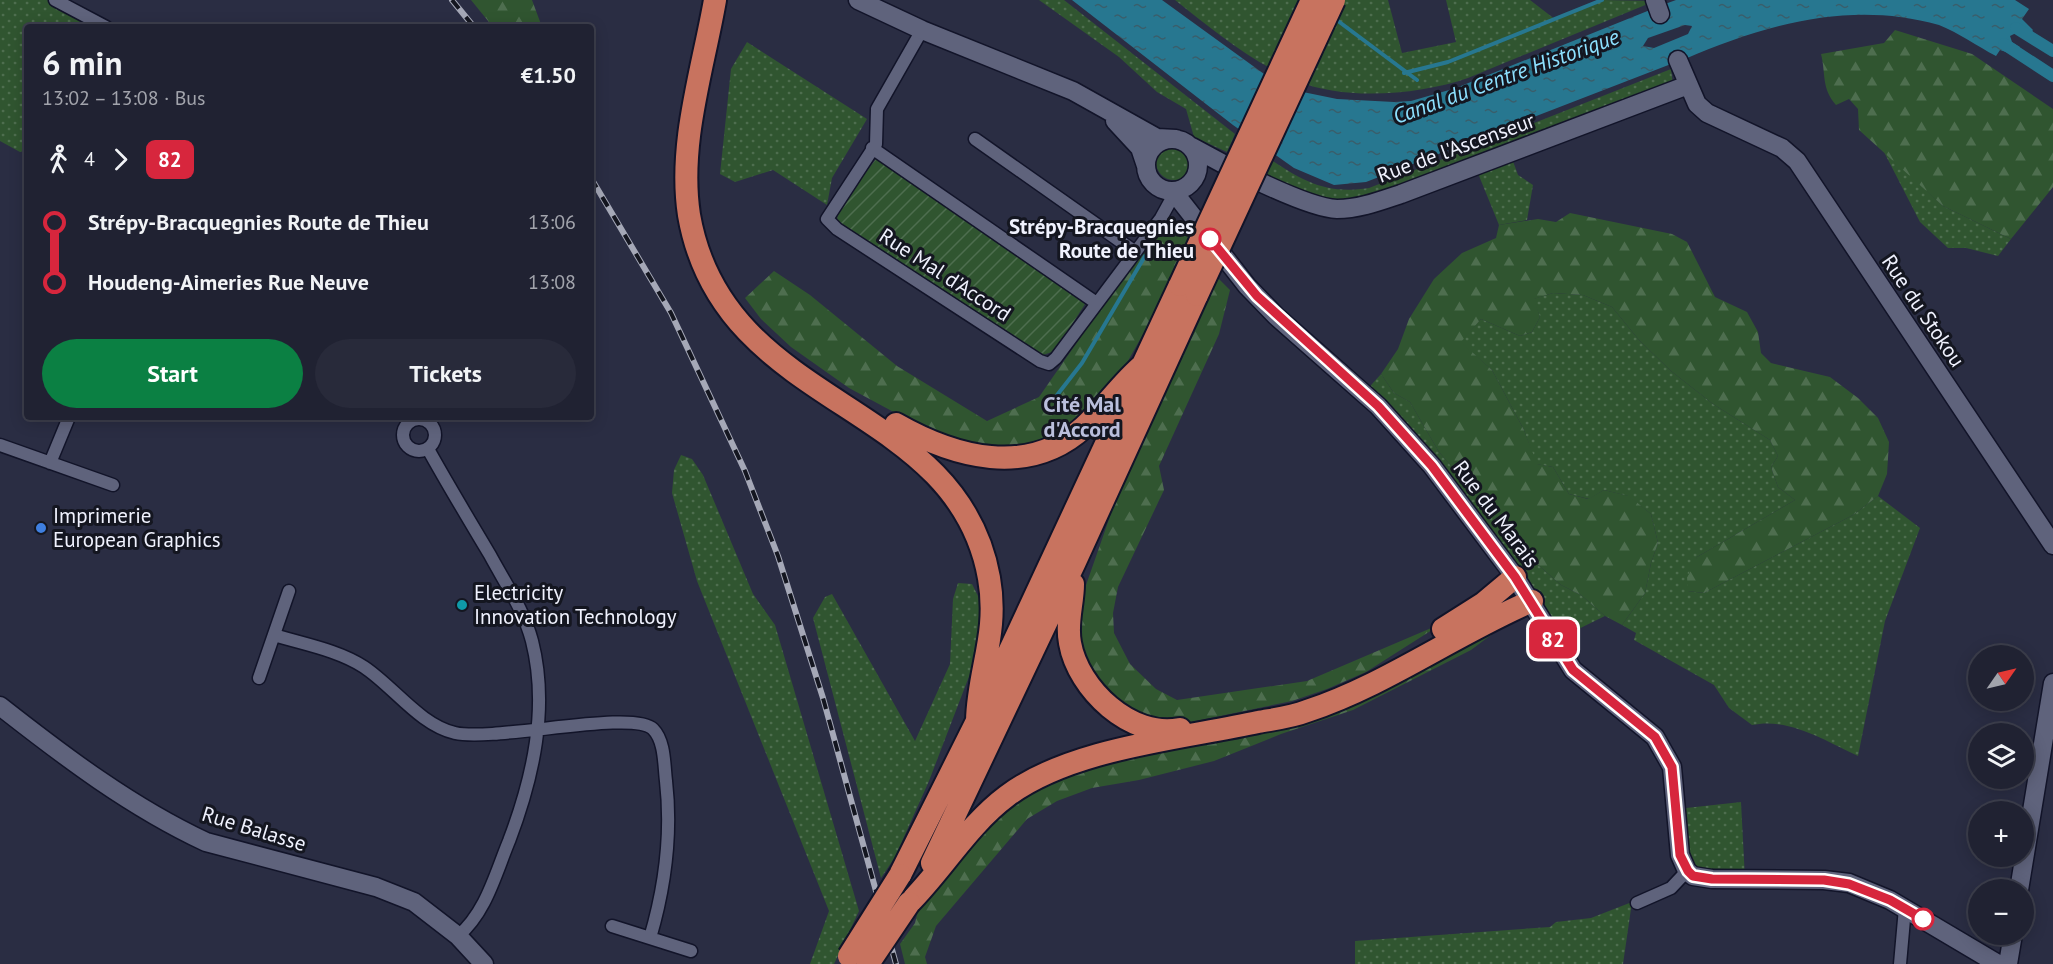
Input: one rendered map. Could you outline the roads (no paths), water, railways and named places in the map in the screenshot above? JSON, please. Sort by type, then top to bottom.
[{"type":"highway","points":[[715,0],[688,153],[689,213],[701,260],[725,306],[763,349],[831,399],[898,440],[918,456],[944,481],[966,514],[989,577],[992,607],[991,639],[978,695],[977,721]]},
{"type":"highway","points":[[729,0],[702,124],[699,185],[702,218],[713,261],[722,280],[751,323],[770,341],[837,390],[921,438],[943,448],[987,458],[1035,454],[1061,443],[1082,429],[1122,382],[1144,364]]},
{"type":"highway","points":[[909,903],[941,847],[1074,564],[1312,0]]},
{"type":"highway","points":[[853,961],[900,875],[977,721],[1144,364],[1188,290],[1334,0]]},
{"type":"highway","points":[[1074,564],[1073,596],[1068,609],[1067,627],[1070,646],[1084,678],[1104,701],[1129,720],[1148,728],[1174,730],[1282,708],[1355,682],[1484,603],[1515,577]]},
{"type":"highway","points":[[853,961],[931,882],[989,811],[1042,774],[1096,755],[1313,709],[1359,690],[1492,618],[1532,601]]},
{"type":"street","points":[[55,0],[100,24]]},
{"type":"street","points":[[858,0],[922,30],[1073,91],[1094,102],[1131,135],[1140,148],[1152,182],[1179,187]]},
{"type":"street","name":"Rue Mal d'Accord","points":[[922,30],[877,109],[875,117],[878,138],[828,219],[837,229],[1040,361],[1049,364],[1161,218]]},
{"type":"street","points":[[1678,60],[1688,85]]},
{"type":"street","name":"Rue de l'Ascenseur","points":[[1094,102],[1157,138],[1184,143],[1310,203],[1335,209],[1358,207],[1401,194],[1688,85]]},
{"type":"street","name":"Rue du Stokou","points":[[1688,85],[1697,104],[1707,113],[1782,148],[1797,162],[2053,545]]},
{"type":"street","points":[[975,139],[1134,251]]},
{"type":"street","points":[[1146,168],[1146,160],[1154,146],[1168,139],[1184,143]]},
{"type":"street","name":"Rue du Marais","points":[[1184,143],[1198,162],[1179,187],[1187,196],[1196,221],[1257,296],[1392,422],[1464,506],[1532,601],[1573,670],[1647,729],[1666,753],[1672,767],[1676,795],[1680,855],[1688,871]]},
{"type":"street","points":[[872,148],[1095,302]]},
{"type":"street","name":"Rue de l'Ascenseur","points":[[1179,187],[1207,171],[1239,170]]},
{"type":"street","points":[[1161,218],[1167,197],[1179,187]]},
{"type":"street","points":[[1161,218],[1175,211],[1196,221]]},
{"type":"street","points":[[50,463],[68,420]]},
{"type":"street","points":[[408,420],[403,437],[408,447],[417,452],[428,449],[435,436],[433,426],[421,420]]},
{"type":"street","points":[[0,445],[113,485]]},
{"type":"street","points":[[428,449],[525,620],[536,665],[538,729],[532,764],[514,827],[480,910],[471,925],[458,936]]},
{"type":"street","points":[[259,678],[289,591]]},
{"type":"street","points":[[274,635],[342,656],[363,667],[439,728],[470,735],[488,736],[538,729],[633,721],[644,723],[658,736],[668,801],[668,848],[657,915],[650,938]]},
{"type":"street","points":[[2021,879],[2053,683]]},
{"type":"street","name":"Rue Balasse","points":[[0,706],[68,759],[181,830],[207,842],[376,887],[414,903],[458,936],[478,960]]},
{"type":"street","points":[[1637,903],[1671,888],[1688,871],[1693,876],[1712,879],[1824,880],[1849,884],[1905,908],[1998,964]]},
{"type":"street","points":[[1900,964],[1905,908]]},
{"type":"street","points":[[612,926],[691,951]]},
{"type":"street","points":[[2008,964],[2011,945]]},
{"type":"water","points":[[1072,0],[1162,0],[1275,82],[1298,91],[1337,99],[1394,102],[1411,101],[1456,88],[1650,10],[1655,21],[1668,17],[1665,4],[1676,0],[2015,0],[2029,9],[2022,19],[2033,30],[2027,38],[2018,32],[2010,36],[2012,42],[2020,47],[2015,55],[2000,50],[1996,56],[1939,25],[1906,18],[1874,15],[1841,16],[1778,26],[1715,46],[1685,59],[1682,51],[1669,57],[1671,64],[1366,182],[1334,185],[1294,168],[1233,125]]},
{"type":"waterway","points":[[1404,73],[1448,62],[1602,0]]},
{"type":"waterway","points":[[1334,18],[1417,80]]},
{"type":"waterway","name":"Canal du Centre Historique","points":[[2016,28],[2053,51]]},
{"type":"waterway","name":"Canal du Centre Historique","points":[[2004,44],[2053,76]]},
{"type":"waterway","points":[[1054,399],[1082,363],[1145,256]]},
{"type":"railway","points":[[452,0],[472,24]]},
{"type":"railway","points":[[594,183],[671,313],[745,471],[778,556],[823,698],[896,964]]},
{"type":"place","name":"Strépy-Bracquegnies Route de Thieu","points":[[1210,239]]},
{"type":"place","name":"Imprimerie European Graphics","points":[[41,528]]},
{"type":"place","name":"Electricity Innovation Technology","points":[[462,605]]},
{"type":"district","name":"Cité Mal d'Accord","points":[[1082,416]]}]
